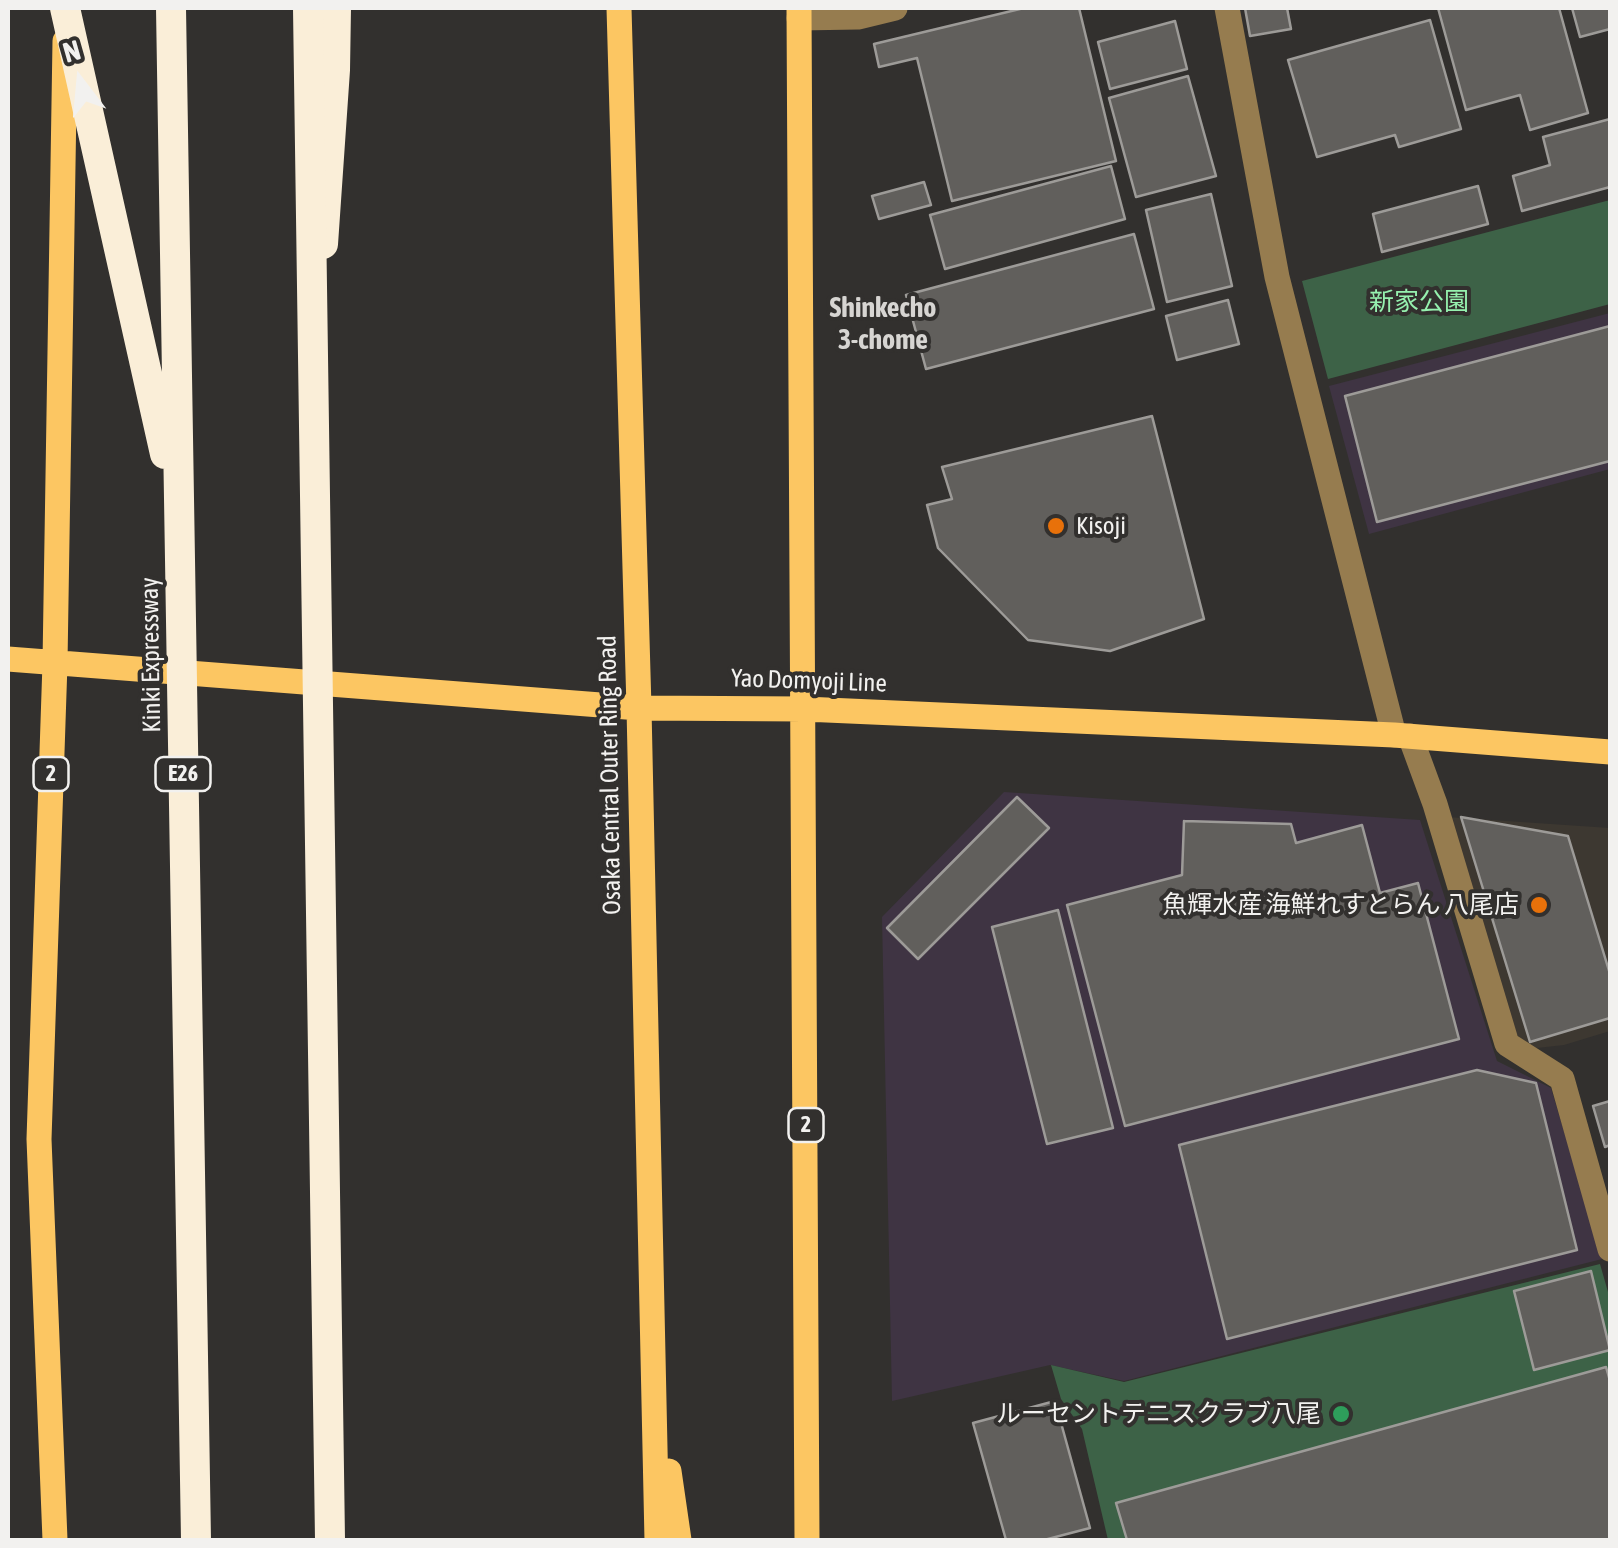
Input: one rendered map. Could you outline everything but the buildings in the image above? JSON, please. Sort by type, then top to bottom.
[{"type":"highway","points":[[65,8],[178,516]]},
{"type":"highway","name":"Kinki Expressway","points":[[171,8],[196,1540]]},
{"type":"highway","points":[[308,8],[330,1540]]},
{"type":"highway","points":[[313,394],[336,8]]},
{"type":"main road","name":"2","points":[[55,1540],[39,1139],[54,662],[65,8]]},
{"type":"main road","name":"Osaka Central Outer Ring Road","points":[[619,8],[657,1540]]},
{"type":"main road","name":"2","points":[[799,13],[807,1540]]},
{"type":"main road","name":"Yao Domyoji Line","points":[[8,659],[638,708],[804,709],[1402,736],[1610,752]]},
{"type":"main road","points":[[652,1352],[679,1540]]},
{"type":"street","points":[[799,13],[858,17],[895,8]]},
{"type":"street","points":[[1227,8],[1277,277],[1402,736],[1435,804],[1508,1044],[1562,1080],[1610,1249]]},
{"type":"shaded area","points":[[1610,313],[1610,469],[1369,534],[1329,386]]},
{"type":"shaded area","points":[[1004,792],[1420,820],[1497,1061],[1551,1088],[1602,1259],[1124,1381],[1050,1365],[892,1401],[882,917]]},
{"type":"shaded area","name":"魚輝水産 海鮮れすとらん 八尾店","points":[[1447,817],[1610,828],[1610,1031],[1564,1045],[1528,1049],[1516,1033]]},
{"type":"green space","name":"新家公園","points":[[1610,200],[1610,304],[1328,379],[1302,281]]},
{"type":"green space","name":"ルーセントテニスクラブ八尾","points":[[1600,1264],[1610,1299],[1610,1540],[1108,1540],[1082,1429],[1061,1399],[1051,1365],[1124,1382]]},
{"type":"place","name":"Kisoji","points":[[1056,526]]},
{"type":"place","name":"魚輝水産 海鮮れすとらん 八尾店","points":[[1539,905]]},
{"type":"place","name":"ルーセントテニスクラブ八尾","points":[[1341,1414]]},
{"type":"district","name":"Shinkecho 3-chome","points":[[883,324]]}]
